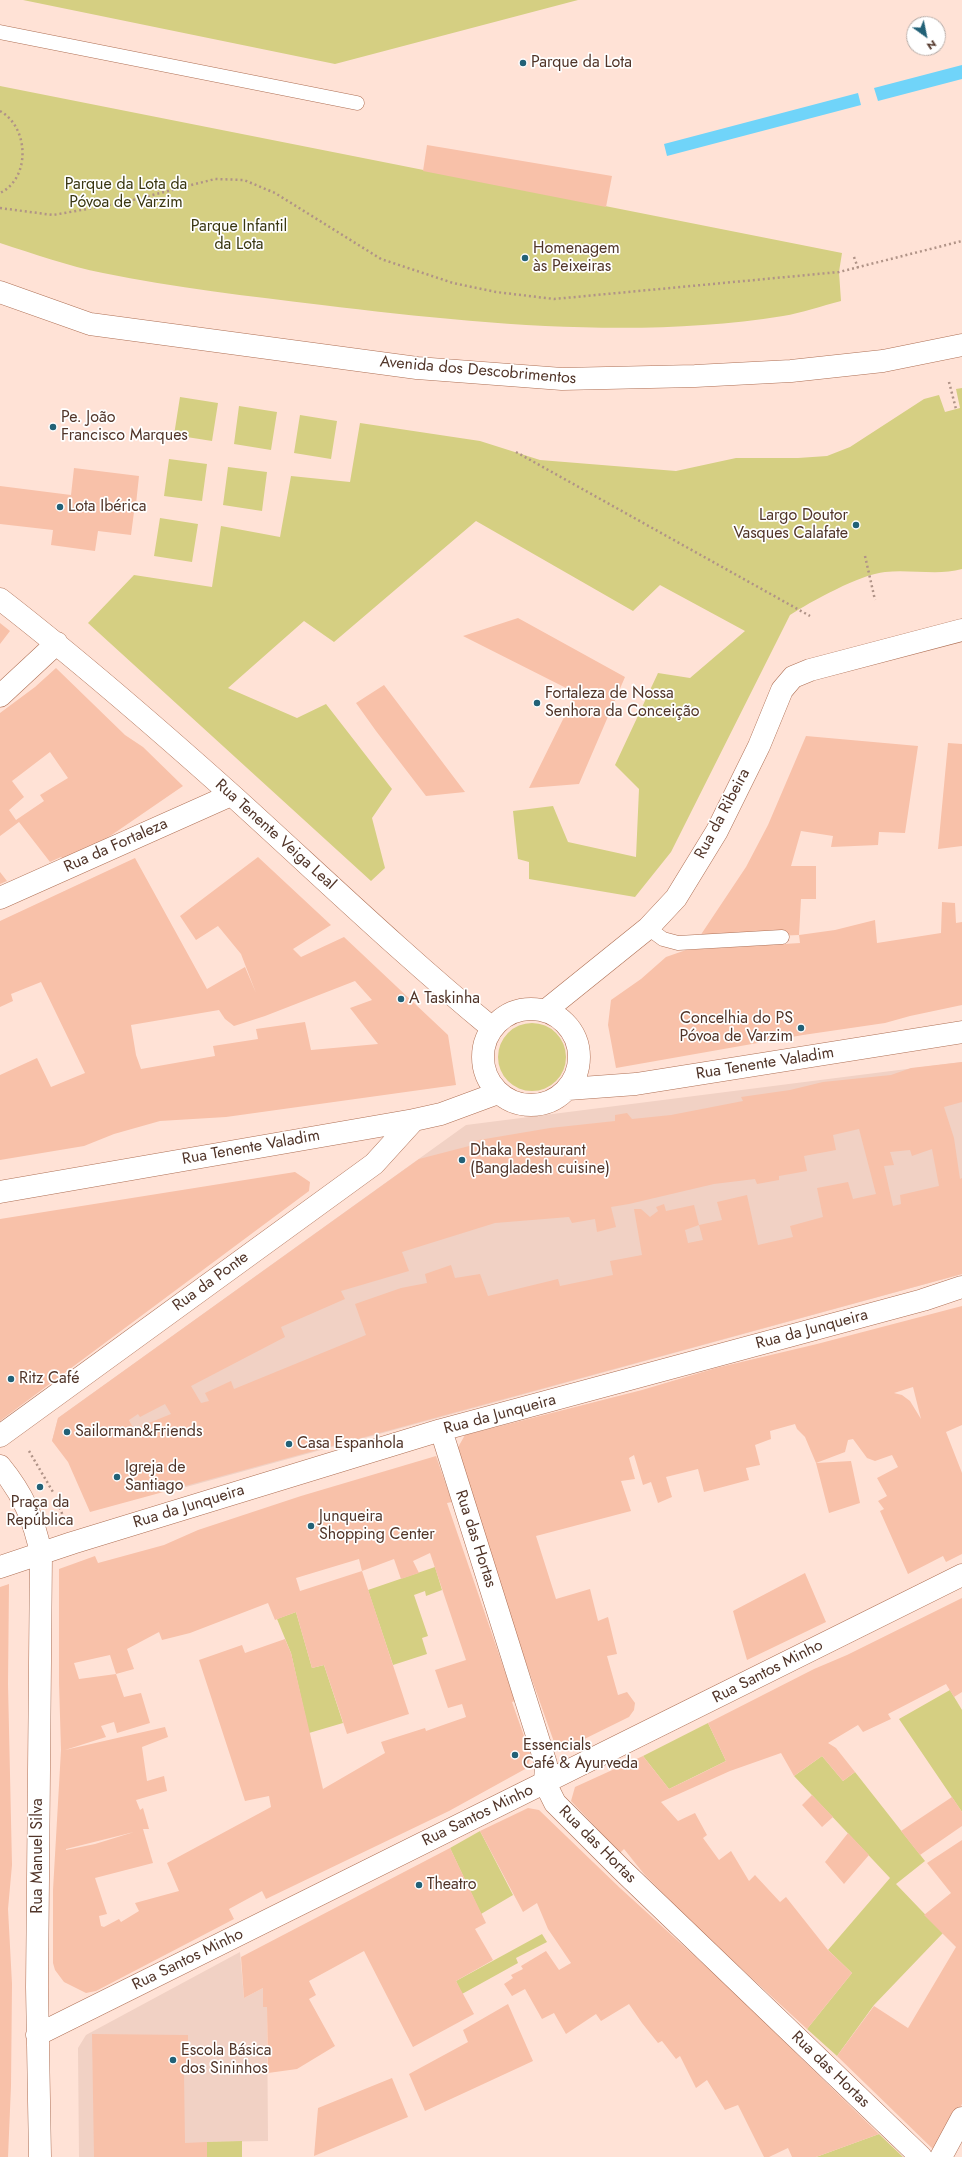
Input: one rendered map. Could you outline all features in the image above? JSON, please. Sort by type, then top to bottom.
[{"type":"street","name":"Avenida dos Descobrimentos","points":[[0,292],[90,324],[417,368],[562,379],[695,376],[791,371],[883,361],[962,345]]},
{"type":"street","name":"Rua Tenente Veiga Leal","points":[[0,599],[57,643],[231,795],[435,981],[492,1028]]},
{"type":"street","name":"Rua da Ribeira","points":[[545,1011],[609,961],[648,928],[676,898],[716,831],[759,746],[782,690],[793,677],[810,670],[962,630]]},
{"type":"street","points":[[0,696],[57,643]]},
{"type":"street","name":"Rua da Fortaleza","points":[[0,898],[231,795]]},
{"type":"street","points":[[534,1009],[545,1011],[560,1018],[571,1029],[577,1044],[580,1060],[576,1075],[568,1089],[553,1100],[534,1105],[515,1103],[498,1093],[485,1073],[483,1062],[486,1038],[492,1028],[511,1013],[534,1009]]},
{"type":"street","name":"Rua Tenente Valadim","points":[[568,1089],[636,1084],[962,1032]]},
{"type":"street","name":"Rua Tenente Valadim","points":[[0,1192],[414,1120],[441,1114],[498,1093]]},
{"type":"street","name":"Rua da Ponte","points":[[0,1436],[374,1164],[414,1120]]},
{"type":"street","name":"Rua da Junqueira","points":[[41,1554],[72,1543],[441,1430],[923,1300],[962,1288]]},
{"type":"street","name":"Rua das Hortas","points":[[441,1430],[546,1764],[545,1783],[555,1803],[621,1869],[921,2157]]},
{"type":"street","name":"Rua Manuel Silva","points":[[0,1466],[25,1502],[36,1527],[41,1554],[37,2035],[40,2157]]},
{"type":"street","points":[[0,1567],[41,1554]]},
{"type":"street","name":"Rua Santos Minho","points":[[37,2035],[962,1575]]},
{"type":"street","points":[[941,2157],[962,2118]]},
{"type":"lane","points":[[0,32],[357,104]]},
{"type":"lane","points":[[648,928],[663,939],[678,943],[782,937]]},
{"type":"path","points":[[0,111],[14,124],[22,140],[22,164],[15,180],[0,193]]},
{"type":"path","points":[[0,208],[54,215],[121,203],[215,179],[244,180],[274,193],[381,259],[452,283],[496,292],[554,299],[839,272],[962,241]]},
{"type":"path","points":[[854,257],[858,268]]},
{"type":"path","points":[[949,382],[956,409]]},
{"type":"path","points":[[516,452],[810,616]]},
{"type":"path","points":[[865,556],[875,600]]},
{"type":"shaded area","points":[[962,1062],[962,1274],[168,1492],[129,1420],[52,1441],[58,1418],[466,1125]]},
{"type":"shaded area","name":"Escola Básica dos Sininhos","points":[[240,1952],[244,1998],[263,1988],[263,2007],[267,2007],[268,2141],[207,2142],[207,2157],[79,2157],[78,2048],[86,2035]]},
{"type":"green space","points":[[23,0],[578,0],[335,64]]},
{"type":"green space","name":"Parque da Lota da Póvoa de Varzim","points":[[0,86],[842,253],[839,272],[841,301],[790,315],[727,323],[669,327],[611,328],[552,326],[494,323],[378,312],[157,283],[77,267],[0,243]]},
{"type":"green space","points":[[962,388],[962,569],[943,572],[895,571],[875,574],[836,589],[790,615],[671,852],[635,897],[529,879],[529,862],[518,859],[513,811],[553,806],[568,842],[636,857],[639,789],[615,765],[658,673],[690,678],[745,631],[660,585],[633,611],[476,521],[334,642],[304,621],[228,688],[297,718],[326,704],[392,789],[372,818],[385,868],[371,881],[88,623],[134,575],[212,587],[221,526],[280,537],[291,476],[350,482],[360,423],[480,441],[540,460],[676,471],[736,458],[798,458],[827,456],[850,447],[924,399],[939,395],[945,412],[960,408],[956,389]]},
{"type":"green space","points":[[180,397],[218,403],[212,441],[174,435]]},
{"type":"green space","points":[[239,406],[277,412],[271,450],[234,444]]},
{"type":"green space","points":[[300,415],[337,421],[331,459],[294,453]]},
{"type":"green space","points":[[169,459],[207,464],[202,501],[164,496]]},
{"type":"green space","points":[[228,467],[267,472],[262,511],[223,505]]},
{"type":"green space","points":[[160,518],[198,524],[192,562],[154,556]]},
{"type":"green space","points":[[532,1023],[545,1026],[556,1033],[563,1044],[566,1057],[563,1070],[556,1081],[545,1088],[532,1091],[519,1088],[508,1081],[501,1070],[498,1057],[501,1044],[508,1033],[519,1026]]},
{"type":"green space","points":[[435,1567],[442,1590],[426,1596],[425,1591],[414,1595],[428,1636],[422,1638],[427,1654],[393,1665],[368,1590]]},
{"type":"green space","points":[[296,1612],[312,1668],[324,1665],[343,1723],[309,1733],[291,1653],[277,1619]]},
{"type":"green space","points":[[950,1690],[962,1710],[962,1812],[899,1719]]},
{"type":"green space","points":[[708,1723],[726,1761],[669,1789],[643,1756]]},
{"type":"green space","points":[[822,1756],[843,1781],[855,1772],[925,1861],[896,1884],[943,1933],[874,2005],[837,2056],[807,2029],[852,1973],[828,1950],[890,1878],[794,1776]]},
{"type":"green space","points":[[480,1831],[513,1895],[481,1914],[450,1848]]},
{"type":"green space","points":[[542,1934],[547,1942],[516,1958],[518,1963],[462,1994],[456,1981]]},
{"type":"green space","points":[[879,2134],[903,2157],[816,2157]]},
{"type":"green space","points":[[242,2141],[242,2157],[207,2157],[207,2142]]},
{"type":"water","points":[[962,65],[962,79],[878,101],[874,88]]},
{"type":"water","points":[[858,93],[861,105],[667,156],[664,144]]},
{"type":"building","points":[[427,145],[612,176],[606,207],[423,171]]},
{"type":"building","name":"Lota Ibérica","points":[[74,468],[139,476],[136,504],[121,502],[120,510],[134,512],[131,535],[98,531],[95,551],[51,545],[53,530],[0,524],[0,486],[71,495]]},
{"type":"building","points":[[518,618],[625,677],[579,784],[529,788],[576,693],[463,636]]},
{"type":"building","points":[[0,623],[10,631],[0,644]]},
{"type":"building","points":[[56,668],[125,735],[143,747],[183,786],[97,845],[94,844],[65,862],[61,857],[50,862],[19,822],[0,836],[0,713],[35,687]],"holes":[[[50,752],[68,778],[40,795],[44,801],[16,820],[9,810],[24,797],[12,781]]]},
{"type":"building","points":[[384,685],[465,792],[426,796],[376,731],[356,703]]},
{"type":"building","points":[[806,736],[918,746],[905,833],[879,832],[878,845],[831,847],[833,836],[801,831],[791,866],[816,866],[816,899],[801,899],[799,935],[698,939],[746,867],[768,825]]},
{"type":"building","points":[[948,743],[962,744],[962,846],[938,849]]},
{"type":"building","points":[[258,857],[331,925],[293,949],[301,957],[344,937],[448,1035],[456,1085],[226,1117],[160,1121],[114,1134],[84,1146],[0,1160],[0,1075],[37,1058],[51,1087],[85,1073],[41,982],[11,994],[13,1001],[0,1007],[0,921],[135,858],[207,989],[245,967],[256,993],[241,954],[218,926],[196,940],[180,916]],"holes":[[[355,981],[372,1000],[350,1008],[378,1044],[311,1050],[305,1022],[256,1029],[258,1039],[213,1046],[215,1056],[141,1069],[136,1055],[131,1025],[219,1010],[225,1019],[234,1026],[265,1016]]]},
{"type":"building","points":[[0,872],[7,881],[0,884]]},
{"type":"building","points":[[942,902],[955,903],[956,923],[962,922],[962,1005],[885,1023],[803,1035],[616,1068],[608,1025],[611,1000],[641,979],[666,957],[686,950],[800,943],[799,935],[835,930],[875,920],[877,943],[941,933]]},
{"type":"building","points":[[962,1062],[962,1102],[944,1107],[954,1138],[960,1179],[962,1178],[962,1274],[90,1512],[68,1462],[52,1441],[58,1418],[419,1159],[473,1145],[473,1141],[550,1128],[615,1121],[615,1115],[627,1113],[632,1119],[671,1115],[743,1101],[741,1097],[790,1090],[823,1082],[891,1075],[911,1068]],"holes":[[[859,1129],[876,1194],[853,1199],[848,1182],[817,1188],[823,1217],[790,1226],[793,1237],[758,1245],[747,1195],[717,1202],[722,1220],[699,1225],[694,1205],[666,1211],[664,1204],[656,1207],[658,1211],[650,1217],[641,1209],[634,1209],[642,1255],[610,1261],[613,1275],[560,1286],[558,1279],[488,1296],[480,1274],[455,1278],[451,1265],[425,1274],[427,1283],[401,1288],[355,1304],[366,1335],[234,1389],[231,1381],[205,1393],[209,1401],[201,1403],[191,1386],[285,1337],[281,1327],[345,1299],[341,1291],[409,1271],[402,1252],[495,1223],[569,1217],[572,1223],[595,1219],[597,1232],[616,1227],[611,1207],[714,1184],[755,1179],[757,1184],[779,1180],[779,1176],[807,1171],[804,1156],[836,1150],[833,1135]],[[932,1149],[939,1186],[900,1195],[901,1204],[893,1206],[884,1166],[894,1165],[890,1152],[910,1150],[912,1156]],[[699,1225],[703,1240],[688,1243],[685,1230]],[[165,1404],[171,1414],[134,1429],[129,1420],[138,1414],[140,1417]]]},
{"type":"building","points":[[295,1172],[310,1182],[309,1191],[0,1421],[0,1219]]},
{"type":"building","points":[[962,1306],[962,1425],[946,1432],[962,1473],[962,1554],[946,1562],[943,1556],[908,1574],[880,1511],[884,1509],[878,1501],[887,1496],[877,1478],[898,1467],[892,1455],[875,1461],[867,1458],[853,1439],[848,1440],[845,1452],[816,1463],[805,1437],[797,1429],[795,1424],[770,1431],[771,1439],[755,1445],[760,1465],[746,1468],[749,1480],[704,1492],[698,1469],[666,1477],[672,1497],[658,1503],[651,1482],[643,1485],[634,1455],[629,1458],[635,1479],[621,1481],[631,1511],[536,1536],[556,1599],[590,1589],[598,1621],[608,1617],[617,1654],[607,1656],[618,1695],[627,1692],[635,1703],[634,1710],[629,1717],[564,1749],[558,1747],[554,1742],[453,1456],[465,1435],[642,1390],[716,1368],[817,1344]],"holes":[[[913,1387],[921,1419],[910,1401],[902,1395],[894,1393]]]},
{"type":"building","points":[[436,1456],[452,1502],[447,1503],[515,1701],[512,1702],[531,1756],[527,1768],[449,1811],[266,1899],[262,1891],[229,1909],[234,1919],[96,1991],[86,1993],[64,1982],[55,1970],[53,1963],[53,1890],[61,1750],[59,1683],[59,1569],[95,1556],[98,1563],[164,1545],[198,1530],[301,1496]],"holes":[[[430,1553],[466,1660],[435,1670],[448,1708],[462,1704],[466,1717],[426,1731],[425,1728],[381,1742],[385,1753],[323,1789],[291,1653],[285,1639],[245,1653],[242,1645],[199,1660],[245,1801],[269,1796],[271,1807],[167,1863],[179,1891],[135,1903],[139,1911],[121,1922],[119,1919],[104,1927],[101,1926],[99,1916],[107,1914],[95,1878],[153,1863],[143,1829],[149,1829],[143,1808],[140,1810],[136,1800],[167,1791],[164,1776],[147,1781],[142,1747],[168,1737],[165,1727],[65,1750],[106,1737],[101,1726],[114,1722],[117,1733],[150,1723],[141,1693],[124,1697],[116,1674],[134,1669],[127,1649],[159,1632],[162,1640],[190,1633],[268,1603],[275,1620],[296,1612],[312,1668],[324,1665],[347,1734],[409,1714],[362,1571],[394,1559],[401,1579],[419,1573],[413,1561]],[[359,1559],[362,1571],[300,1591],[296,1578]],[[110,1655],[116,1674],[79,1679],[74,1663]],[[134,1832],[95,1844],[66,1849]]]},
{"type":"building","points":[[851,1461],[860,1503],[829,1513],[816,1463]]},
{"type":"building","points":[[805,1573],[826,1622],[747,1660],[733,1611]]},
{"type":"building","points":[[9,1584],[8,1684],[12,1865],[8,1909],[12,1984],[11,2086],[8,2157],[0,2157],[0,1587]]},
{"type":"building","points":[[962,1598],[962,1692],[954,1697],[946,1684],[888,1714],[891,1719],[863,1732],[858,1725],[828,1743],[836,1748],[855,1772],[843,1781],[822,1756],[794,1776],[781,1753],[730,1771],[661,1802],[678,1821],[695,1813],[707,1835],[703,1838],[719,1860],[731,1851],[749,1881],[755,1875],[780,1902],[786,1897],[828,1950],[852,1973],[807,2029],[696,1927],[644,1874],[624,1849],[620,1853],[571,1801],[575,1787],[643,1756],[669,1789],[698,1775],[726,1761],[708,1723],[814,1669],[847,1655]]},
{"type":"building","points":[[812,1795],[833,1817],[822,1827],[802,1805]]},
{"type":"building","points":[[952,1797],[962,1812],[962,1826],[920,1855],[901,1831]]},
{"type":"building","points":[[528,1808],[539,1810],[620,1888],[722,1981],[879,2134],[816,2157],[792,2157],[788,2148],[769,2157],[764,2157],[738,2105],[725,2110],[707,2080],[696,2088],[680,2056],[676,2059],[662,2041],[658,2043],[629,2004],[601,2021],[596,2014],[566,2034],[554,2013],[542,2019],[525,1989],[512,1996],[504,1984],[513,1978],[511,1975],[523,1969],[521,1966],[546,1951],[559,1970],[571,1963],[548,1929],[537,1903],[523,1912],[480,1831]]},
{"type":"building","points":[[848,1833],[869,1855],[844,1884],[825,1862]]},
{"type":"building","points":[[962,1840],[962,2104],[935,2151],[837,2056],[874,2006],[908,2028],[956,1947],[924,1915],[951,1893],[927,1863]]},
{"type":"building","points":[[450,1848],[486,1923],[475,1929],[493,1960],[456,1981],[474,2014],[413,2047],[364,1951],[309,1981],[316,1995],[309,1999],[335,2046],[297,2069],[268,2073],[267,2007],[263,2007],[263,1988],[244,1998],[241,1957]]},
{"type":"building","points":[[508,2004],[533,2061],[425,2111],[409,2074],[468,2042],[463,2030]]},
{"type":"building","points":[[92,2034],[188,2035],[188,2073],[184,2074],[185,2143],[207,2142],[207,2157],[94,2157]]},
{"type":"building","points":[[392,2078],[408,2117],[314,2156],[318,2108]]},
{"type":"place","name":"Parque da Lota","points":[[523,63]]},
{"type":"place","name":"Homenagem às Peixeiras","points":[[525,258]]},
{"type":"place","name":"Pe. João Francisco Marques","points":[[53,427]]},
{"type":"place","name":"Lota Ibérica","points":[[60,507]]},
{"type":"place","name":"Largo Doutor Vasques Calafate","points":[[856,525]]},
{"type":"place","name":"Fortaleza de Nossa Senhora da Conceição","points":[[537,703]]},
{"type":"place","name":"A Taskinha","points":[[401,999]]},
{"type":"place","name":"Concelhia do PS Póvoa de Varzim","points":[[801,1028]]},
{"type":"place","name":"Dhaka Restaurant (Bangladesh cuisine)","points":[[462,1160]]},
{"type":"place","name":"Ritz Café","points":[[11,1379]]},
{"type":"place","name":"Sailorman&Friends","points":[[67,1432]]},
{"type":"place","name":"Casa Espanhola","points":[[289,1444]]},
{"type":"place","name":"Igreja de Santiago","points":[[117,1477]]},
{"type":"place","name":"Praça da República","points":[[40,1487]]},
{"type":"place","name":"Junqueira Shopping Center","points":[[311,1526]]},
{"type":"place","name":"Essencials Café & Ayurveda","points":[[515,1755]]},
{"type":"place","name":"Theatro","points":[[419,1885]]},
{"type":"place","name":"Escola Básica dos Sininhos","points":[[173,2060]]},
{"type":"park label","name":"Parque Infantil da Lota","points":[[239,236]]}]
